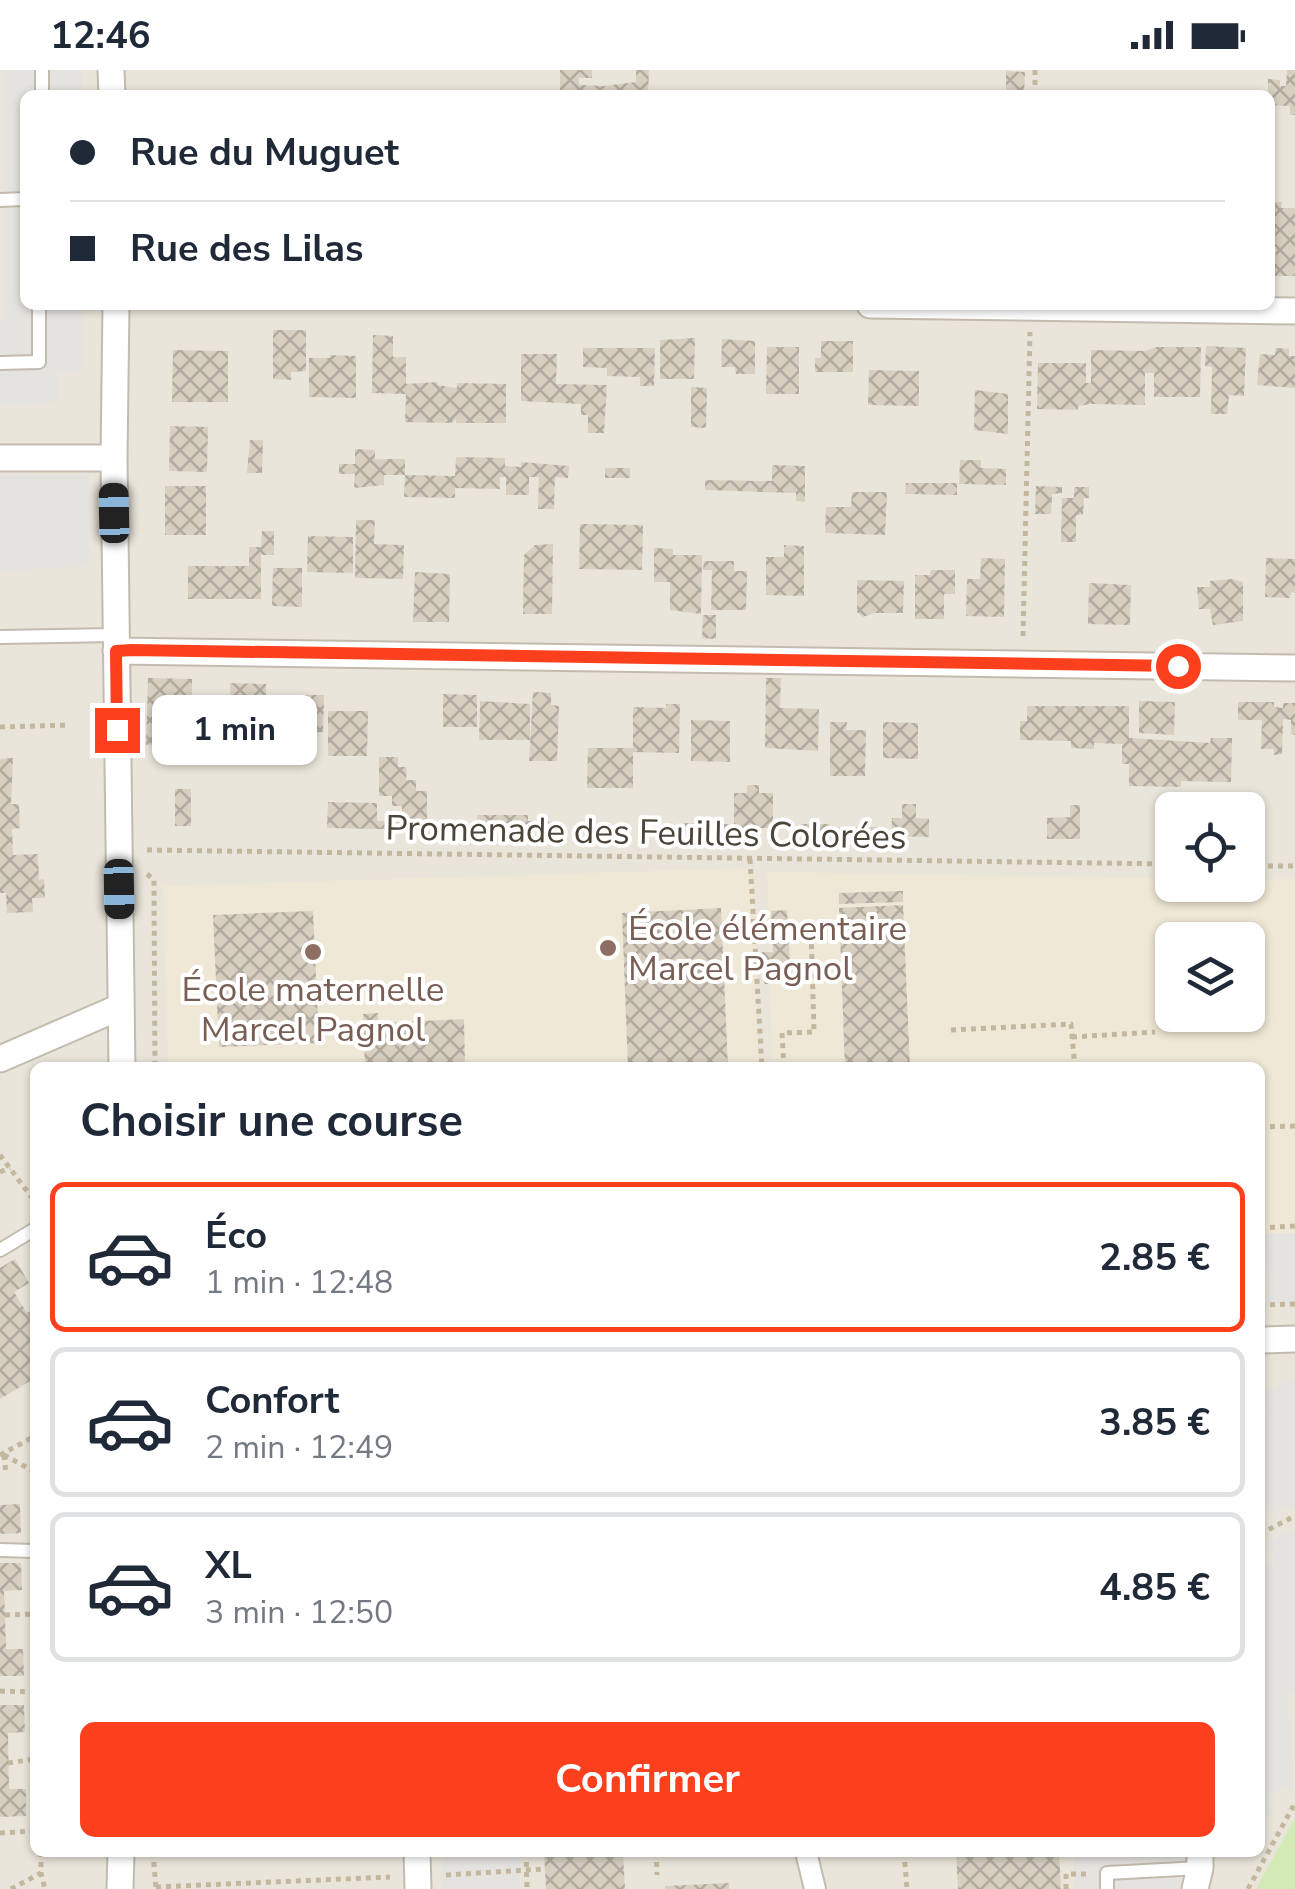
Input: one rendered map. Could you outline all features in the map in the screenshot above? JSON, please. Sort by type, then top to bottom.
[{"type":"street","points":[[116,310],[114,458],[122,1062]]},
{"type":"street","points":[[1207,310],[1295,311]]},
{"type":"street","points":[[0,458],[114,458]]},
{"type":"street","points":[[116,643],[1295,668]]},
{"type":"street","points":[[0,1059],[120,1007]]},
{"type":"street","points":[[1265,1340],[1295,1339]]},
{"type":"street","points":[[120,1889],[121,1857]]},
{"type":"street","points":[[807,1857],[815,1889]]},
{"type":"lane","points":[[0,363],[39,362],[40,310]]},
{"type":"lane","points":[[0,637],[116,643]]},
{"type":"lane","points":[[0,1250],[30,1231]]},
{"type":"lane","points":[[0,1550],[30,1551]]},
{"type":"lane","points":[[1107,1889],[1107,1873],[1198,1870]]},
{"type":"path","points":[[1022,664],[1030,310]]},
{"type":"path","points":[[0,726],[70,725]]},
{"type":"path","name":"Promenade des Feuilles Colorées","points":[[118,850],[1155,864]]},
{"type":"path","points":[[750,858],[762,1062]]},
{"type":"path","points":[[1265,866],[1295,866]]},
{"type":"path","points":[[784,1062],[782,1032],[814,1032],[812,930]]},
{"type":"path","points":[[950,1030],[1072,1024],[1074,1062]]},
{"type":"path","points":[[1072,1037],[1155,1032]]},
{"type":"path","points":[[1265,1127],[1295,1126]]},
{"type":"path","points":[[0,1155],[30,1195]]},
{"type":"path","points":[[0,1172],[10,1168]]},
{"type":"path","points":[[1265,1228],[1295,1226]]},
{"type":"path","points":[[1265,1305],[1295,1304]]},
{"type":"path","points":[[2,1455],[30,1439]]},
{"type":"path","points":[[2,1455],[30,1469]]},
{"type":"path","points":[[2,1455],[6,1474]]},
{"type":"path","points":[[1265,1531],[1295,1516]]},
{"type":"path","points":[[5,1615],[30,1614]]},
{"type":"path","points":[[0,1691],[30,1692]]},
{"type":"path","points":[[8,1763],[30,1760]]},
{"type":"path","points":[[1248,1889],[1295,1804]]},
{"type":"path","points":[[0,1833],[30,1830]]},
{"type":"path","points":[[42,1857],[45,1889]]},
{"type":"path","points":[[153,1857],[156,1888],[418,1872],[543,1869]]},
{"type":"path","points":[[526,1857],[527,1889]]},
{"type":"path","points":[[656,1857],[657,1875]]},
{"type":"path","points":[[904,1857],[907,1889]]},
{"type":"path","points":[[11,1889],[41,1873]]},
{"type":"path","points":[[1066,1889],[1066,1874],[1107,1873]]},
{"type":"shaded area","points":[[0,70],[1295,70],[1295,1889],[0,1889]]},
{"type":"shaded area","points":[[3,70],[82,70],[82,90],[20,90],[20,310],[83,310],[83,371],[58,373],[58,403],[0,406],[0,319],[4,319]]},
{"type":"shaded area","points":[[89,474],[89,566],[0,571],[0,475]]},
{"type":"shaded area","points":[[753,868],[759,1062],[168,1062],[163,886]]},
{"type":"shaded area","points":[[767,872],[1155,878],[1155,902],[1265,902],[1265,879],[1295,879],[1295,1298],[1265,1300],[1265,1062],[772,1062]]},
{"type":"shaded area","points":[[1295,1233],[1295,1304],[1267,1305],[1265,1234]]},
{"type":"shaded area","points":[[1295,1378],[1295,1504],[1273,1515],[1265,1500],[1265,1392]]},
{"type":"shaded area","points":[[1295,1529],[1295,1690],[1288,1694],[1292,1787],[1269,1793],[1271,1815],[1265,1816],[1265,1567],[1275,1562],[1268,1542]]},
{"type":"shaded area","points":[[441,1857],[520,1857],[520,1889],[442,1889]]},
{"type":"shaded area","points":[[1074,1857],[1192,1857],[1179,1889],[1074,1889]]},
{"type":"green space","points":[[1295,1818],[1295,1889],[1256,1889]]},
{"type":"building","points":[[560,70],[592,70],[592,78],[579,78],[579,85],[604,86],[636,82],[636,70],[649,70],[648,90],[560,90]]},
{"type":"building","points":[[1287,70],[1295,70],[1295,115],[1290,115],[1290,106],[1275,105],[1275,90],[1268,90],[1268,79],[1280,80],[1280,86],[1286,86]]},
{"type":"building","points":[[1006,71],[1025,72],[1024,90],[1006,90]]},
{"type":"building","points":[[1275,202],[1282,202],[1281,208],[1295,208],[1295,276],[1275,276]]},
{"type":"building","points":[[273,330],[306,330],[306,371],[291,372],[291,380],[273,379]]},
{"type":"building","points":[[373,335],[393,336],[393,357],[406,357],[406,384],[438,382],[457,388],[457,383],[506,384],[506,423],[456,423],[456,419],[451,423],[405,422],[406,394],[372,393]]},
{"type":"building","points":[[695,338],[694,379],[660,379],[660,340]]},
{"type":"building","points":[[722,339],[755,341],[755,374],[736,374],[735,367],[721,367]]},
{"type":"building","points":[[821,341],[853,341],[853,372],[815,372],[815,358],[821,358]]},
{"type":"building","points":[[1206,346],[1246,348],[1244,396],[1229,395],[1227,414],[1211,414],[1212,367],[1205,366]]},
{"type":"building","points":[[767,347],[799,347],[799,394],[766,394]]},
{"type":"building","points":[[1155,347],[1201,347],[1200,397],[1154,397],[1154,373],[1145,373],[1145,405],[1037,409],[1038,363],[1086,363],[1086,383],[1091,383],[1091,350],[1146,351]]},
{"type":"building","points":[[583,348],[655,348],[654,386],[640,386],[640,377],[607,376],[607,368],[583,367]]},
{"type":"building","points":[[1275,348],[1289,349],[1289,356],[1295,356],[1295,388],[1257,385],[1260,354],[1275,355]]},
{"type":"building","points":[[173,350],[228,351],[228,402],[172,402]]},
{"type":"building","points":[[521,354],[557,354],[556,384],[607,385],[604,433],[588,433],[588,415],[581,415],[581,404],[521,401]]},
{"type":"building","points":[[356,356],[356,398],[309,397],[309,358]]},
{"type":"building","points":[[869,370],[919,371],[919,406],[868,405]]},
{"type":"building","points":[[691,387],[707,388],[706,428],[691,427]]},
{"type":"building","points":[[975,390],[1008,394],[1008,434],[974,430]]},
{"type":"building","points":[[170,426],[208,427],[207,472],[169,471]]},
{"type":"building","points":[[250,440],[263,440],[262,473],[247,473]]},
{"type":"building","points":[[355,449],[375,450],[375,459],[405,459],[405,475],[384,475],[384,485],[354,488],[355,474],[339,474],[339,464],[355,464]]},
{"type":"building","points":[[456,457],[505,458],[505,466],[521,467],[521,462],[569,466],[568,478],[555,477],[554,509],[538,509],[539,477],[529,477],[529,495],[506,495],[506,477],[500,477],[500,489],[455,488],[455,498],[404,497],[405,475],[455,476]]},
{"type":"building","points":[[960,460],[981,460],[981,468],[1006,469],[1006,485],[959,484]]},
{"type":"building","points":[[772,465],[805,466],[805,502],[796,501],[796,493],[705,490],[705,480],[772,481]]},
{"type":"building","points":[[605,468],[630,468],[630,478],[605,478]]},
{"type":"building","points":[[906,483],[957,483],[957,495],[905,494]]},
{"type":"building","points":[[165,486],[206,486],[206,535],[165,535]]},
{"type":"building","points":[[1036,486],[1062,487],[1062,493],[1052,494],[1051,514],[1035,514]]},
{"type":"building","points":[[1074,487],[1089,487],[1089,498],[1084,498],[1083,515],[1076,515],[1076,542],[1061,542],[1062,498],[1074,498]]},
{"type":"building","points":[[852,492],[887,492],[885,535],[825,533],[826,507],[851,507]]},
{"type":"building","points":[[356,520],[375,520],[374,544],[404,545],[403,579],[355,578]]},
{"type":"building","points":[[580,524],[643,525],[642,570],[579,569]]},
{"type":"building","points":[[262,531],[274,531],[274,555],[261,555],[261,599],[188,599],[188,566],[249,566],[249,547],[261,547]]},
{"type":"building","points":[[308,536],[353,537],[353,573],[307,572]]},
{"type":"building","points":[[553,544],[552,614],[523,614],[524,555],[535,545]]},
{"type":"building","points":[[784,545],[804,546],[804,596],[766,595],[766,557],[784,557]]},
{"type":"building","points":[[654,548],[673,549],[673,555],[702,555],[701,614],[670,610],[670,582],[654,582]]},
{"type":"building","points":[[981,558],[1005,559],[1004,617],[966,616],[967,579],[980,579]]},
{"type":"building","points":[[1266,558],[1295,559],[1295,593],[1291,592],[1290,598],[1265,597]]},
{"type":"building","points":[[704,561],[734,561],[734,571],[747,571],[746,610],[711,610],[712,570],[703,570]]},
{"type":"building","points":[[273,568],[302,568],[302,607],[272,606]]},
{"type":"building","points":[[931,570],[955,570],[955,594],[944,594],[944,619],[915,619],[915,575],[930,575]]},
{"type":"building","points":[[415,572],[450,574],[449,622],[413,622]]},
{"type":"building","points":[[1232,579],[1243,582],[1243,621],[1213,625],[1210,609],[1199,609],[1197,587]]},
{"type":"building","points":[[857,580],[904,581],[903,613],[863,617],[857,612]]},
{"type":"building","points":[[1089,583],[1131,585],[1130,625],[1088,624]]},
{"type":"building","points":[[703,615],[716,615],[716,639],[702,638]]},
{"type":"building","points":[[148,678],[192,679],[192,718],[164,717],[164,745],[146,745]]},
{"type":"building","points":[[766,678],[781,678],[780,708],[819,709],[818,751],[765,748]]},
{"type":"building","points":[[230,683],[266,684],[266,730],[246,730],[245,740],[231,740]]},
{"type":"building","points":[[533,692],[551,693],[551,705],[559,706],[557,761],[529,761]]},
{"type":"building","points":[[443,694],[477,695],[477,727],[443,727]]},
{"type":"building","points":[[291,695],[324,695],[323,732],[290,733],[290,725],[285,725],[286,704],[291,704]]},
{"type":"building","points":[[480,701],[530,704],[530,740],[479,740]]},
{"type":"building","points":[[1139,701],[1175,702],[1174,735],[1139,733]]},
{"type":"building","points":[[1238,702],[1274,702],[1274,707],[1283,708],[1283,703],[1295,703],[1295,735],[1291,734],[1291,720],[1283,719],[1282,754],[1274,755],[1274,749],[1261,749],[1262,720],[1238,720]]},
{"type":"building","points":[[666,704],[680,704],[679,753],[633,752],[633,788],[587,788],[588,748],[633,748],[633,707],[666,708]]},
{"type":"building","points":[[1027,706],[1129,706],[1129,738],[1210,743],[1211,738],[1232,738],[1231,782],[1181,781],[1181,787],[1129,786],[1129,764],[1122,764],[1122,744],[1094,743],[1094,749],[1071,748],[1071,741],[1020,740],[1020,721],[1027,721]]},
{"type":"building","points":[[328,711],[368,711],[367,756],[328,756]]},
{"type":"building","points":[[691,720],[730,721],[730,762],[691,761]]},
{"type":"building","points":[[830,722],[847,722],[846,730],[866,730],[865,776],[830,776]]},
{"type":"building","points":[[883,722],[918,723],[918,759],[883,758]]},
{"type":"building","points":[[379,757],[398,757],[398,767],[407,767],[406,780],[416,780],[416,791],[427,791],[427,830],[327,828],[328,802],[377,803],[377,821],[402,821],[402,806],[392,806],[392,796],[379,796]]},
{"type":"building","points":[[13,758],[11,804],[19,804],[20,828],[12,829],[13,855],[38,854],[39,880],[44,879],[45,898],[32,898],[33,912],[7,913],[6,893],[0,893],[0,759]]},
{"type":"building","points":[[747,785],[759,785],[759,793],[773,793],[773,828],[734,828],[734,793],[747,793]]},
{"type":"building","points":[[175,789],[191,789],[191,826],[175,826]]},
{"type":"building","points":[[902,804],[916,804],[916,818],[929,819],[929,837],[891,836],[892,818],[902,818]]},
{"type":"building","points":[[1070,805],[1080,805],[1080,839],[1047,839],[1047,818],[1070,817]]},
{"type":"building","points":[[477,815],[528,815],[528,821],[554,822],[554,831],[478,830]]},
{"type":"building","points":[[678,823],[729,824],[728,834],[678,833]]},
{"type":"building","points":[[801,824],[829,824],[829,835],[801,835]]},
{"type":"building","points":[[839,827],[885,827],[884,836],[839,835]]},
{"type":"building","points":[[903,891],[903,902],[839,904],[839,893]]},
{"type":"building","points":[[903,905],[910,1062],[845,1062],[839,908]]},
{"type":"building","points":[[721,908],[728,1062],[628,1062],[622,913]]},
{"type":"building","points":[[787,910],[791,983],[764,984],[762,952],[773,952],[771,911]]},
{"type":"building","points":[[313,911],[319,1043],[219,1047],[213,915]]},
{"type":"building","points":[[378,1013],[378,1023],[464,1019],[465,1062],[365,1062],[363,1014]]},
{"type":"building","points":[[15,1259],[29,1283],[14,1292],[30,1318],[30,1381],[0,1399],[0,1268]]},
{"type":"building","points":[[20,1504],[21,1533],[0,1534],[0,1505]]},
{"type":"building","points":[[0,1563],[21,1563],[22,1590],[4,1591],[6,1649],[23,1649],[24,1676],[0,1676]]},
{"type":"building","points":[[0,1705],[24,1705],[25,1732],[8,1733],[9,1789],[26,1789],[26,1816],[0,1817]]},
{"type":"building","points":[[544,1857],[623,1857],[625,1889],[546,1889]]},
{"type":"building","points":[[956,1857],[1059,1857],[1061,1889],[958,1889]]},
{"type":"building","points":[[729,1883],[729,1889],[665,1889],[665,1886]]},
{"type":"place","name":"École élémentaire Marcel Pagnol","points":[[608,948]]},
{"type":"place","name":"École maternelle Marcel Pagnol","points":[[313,952]]},
{"type":"route","points":[[117,730],[116,651],[132,650],[1178,666]]}]
